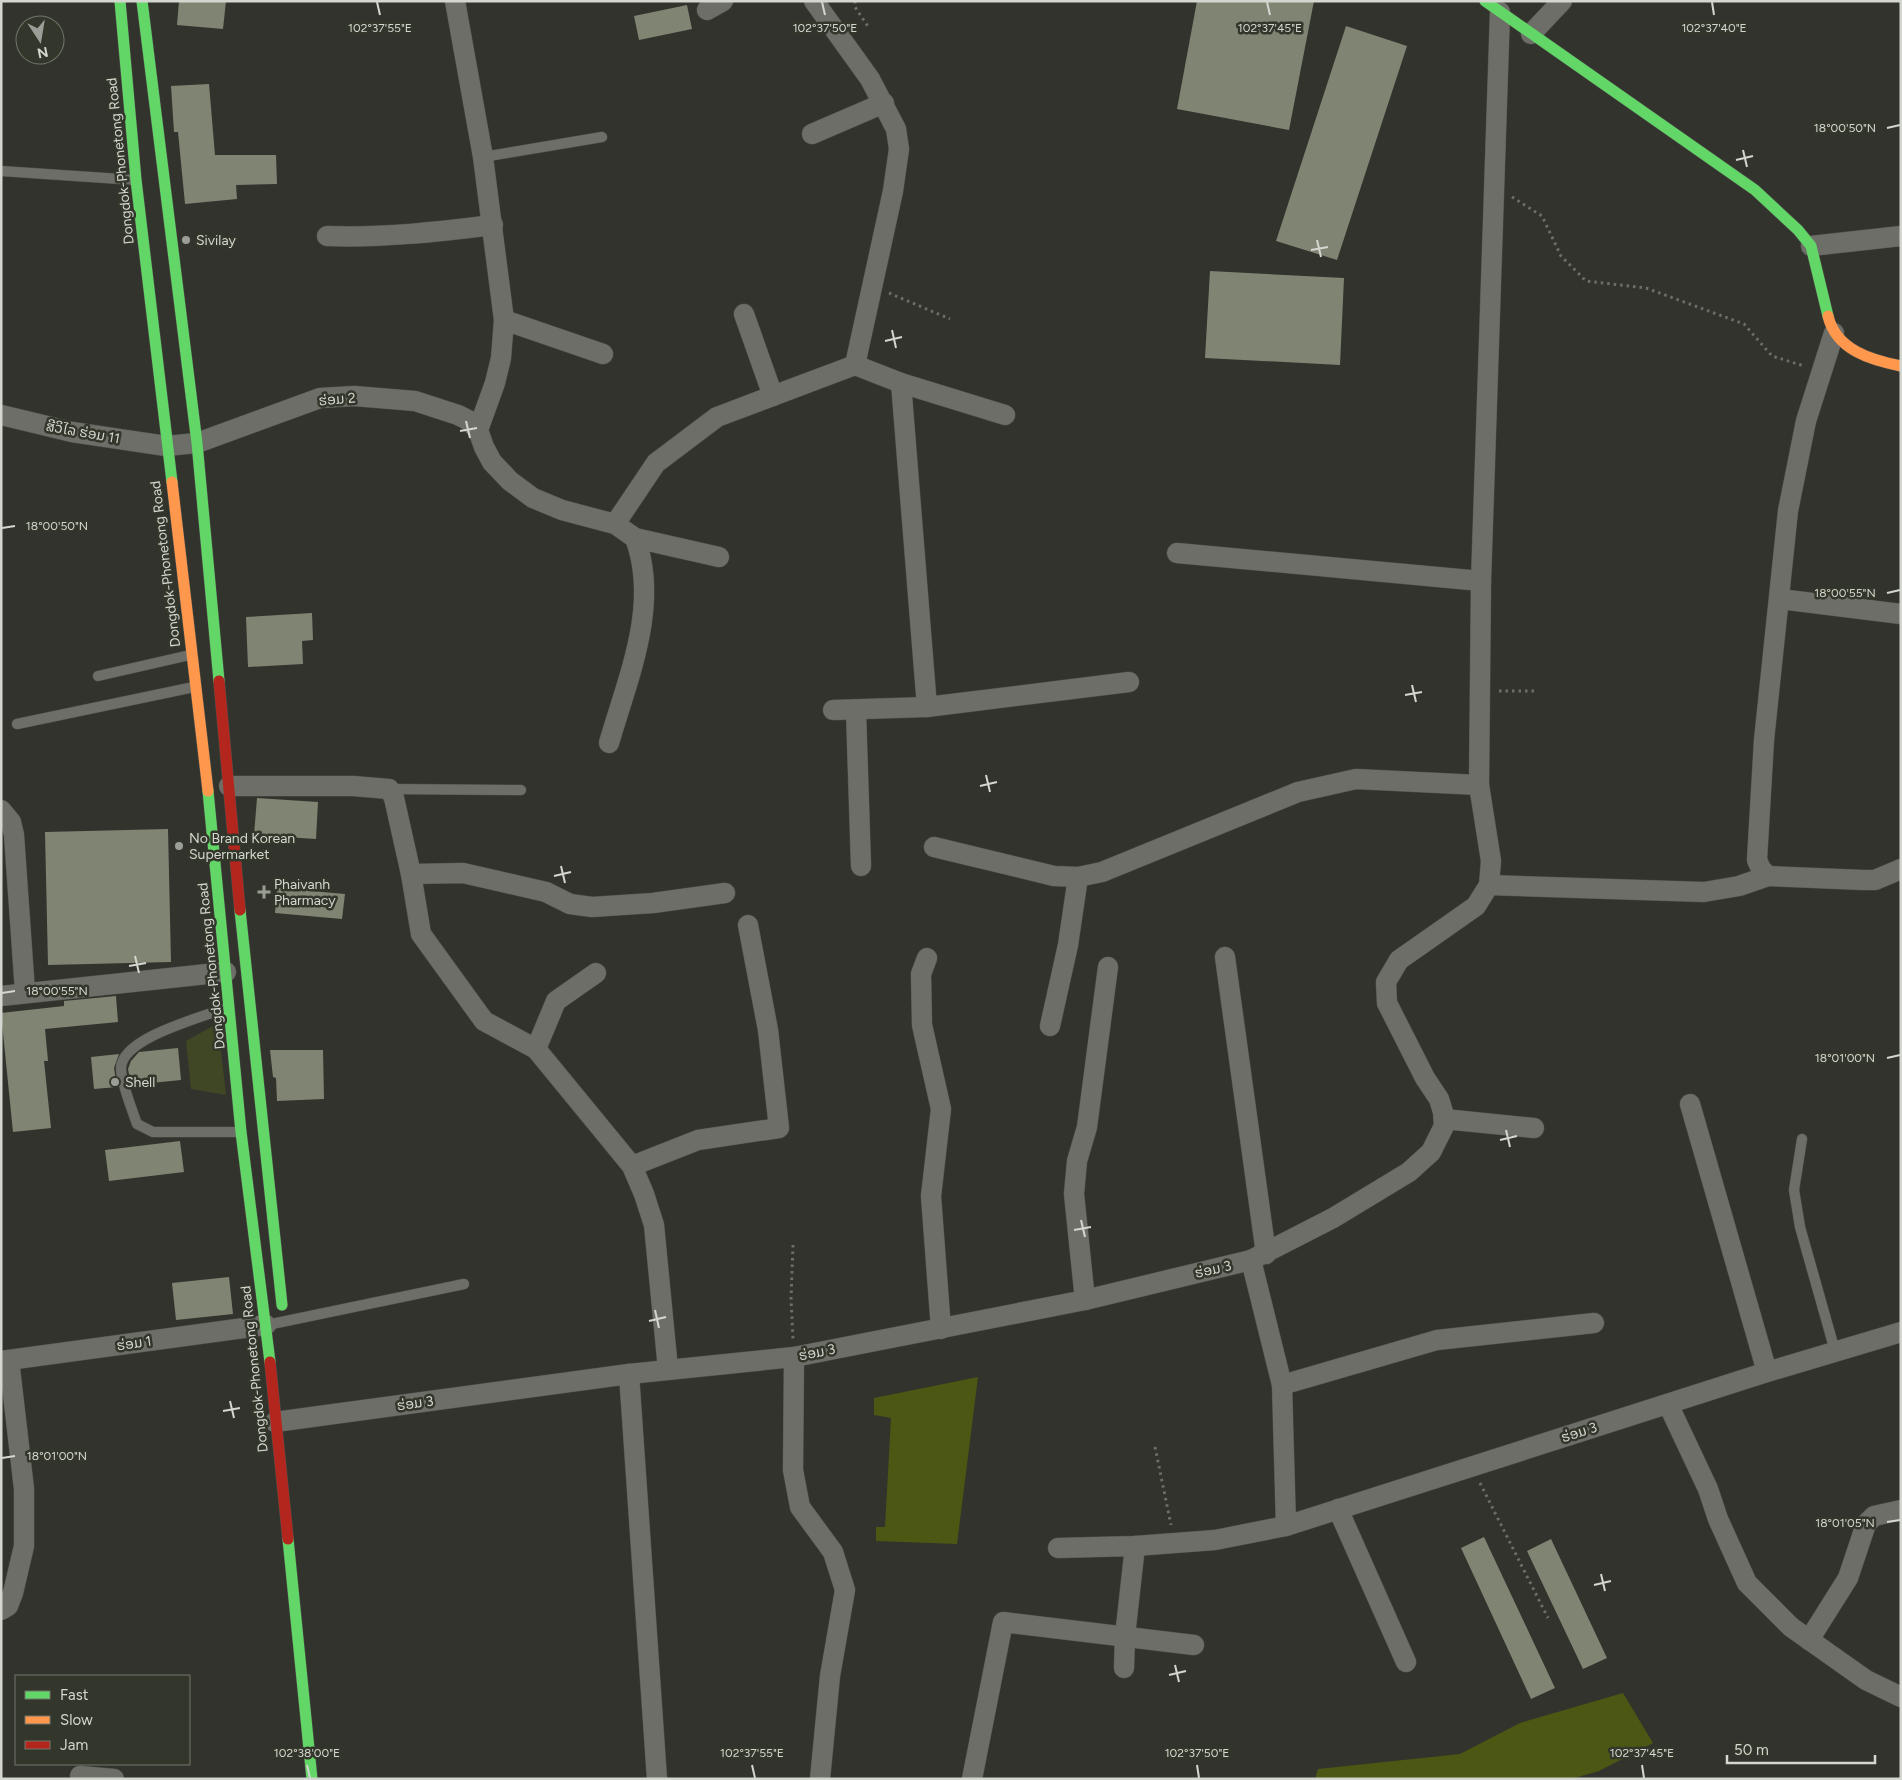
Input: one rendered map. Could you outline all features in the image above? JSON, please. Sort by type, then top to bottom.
[{"type":"main road","name":"Dongdok-Phonetong Road","points":[[120,1],[197,443],[262,1132],[278,1327],[289,1421],[312,1779]]},
{"type":"main road","name":"Dongdok-Phonetong Road","points":[[142,1],[150,178],[166,446],[196,687],[230,1007],[241,1132],[278,1327]]},
{"type":"main road","points":[[1492,6],[1755,190],[1798,230],[1811,246],[1829,321],[1834,333],[1845,345],[1862,357],[1901,366]]},
{"type":"street","points":[[455,1],[483,156],[504,320],[501,358],[495,383],[478,430],[492,462],[510,481],[533,498],[562,510],[615,524],[635,538],[719,557]]},
{"type":"street","points":[[814,1],[870,79],[896,129],[899,149],[893,191],[856,365]]},
{"type":"street","points":[[1531,34],[1562,1]]},
{"type":"street","points":[[1225,956],[1258,1257],[1333,1218],[1409,1172],[1431,1152],[1439,1140],[1444,1126],[1439,1099],[1425,1078],[1387,1003],[1386,982],[1399,960],[1476,906],[1489,885],[1491,861],[1479,785],[1481,581],[1495,186],[1492,6]]},
{"type":"street","points":[[812,134],[884,104]]},
{"type":"street","points":[[327,236],[369,238],[493,226]]},
{"type":"street","points":[[1811,246],[1901,236]]},
{"type":"street","points":[[744,314],[773,396]]},
{"type":"street","points":[[504,320],[603,354]]},
{"type":"street","points":[[1768,876],[1761,869],[1757,860],[1764,740],[1788,511],[1806,422],[1834,333]]},
{"type":"street","points":[[615,524],[656,463],[717,417],[856,365],[901,383],[1005,415]]},
{"type":"street","points":[[901,383],[927,707]]},
{"type":"street","name":"ຮ່ອມ 2","points":[[166,446],[197,443],[320,398],[354,396],[414,401],[458,415],[468,420],[478,430]]},
{"type":"street","name":"ສີວິໄລ ຮ່ອມ 11","points":[[1,415],[72,432],[166,446]]},
{"type":"street","points":[[610,742],[643,624],[644,582],[641,554],[635,538]]},
{"type":"street","points":[[1177,553],[1481,581]]},
{"type":"street","points":[[1780,599],[1901,614]]},
{"type":"street","points":[[833,710],[856,711],[927,707],[1129,682]]},
{"type":"street","points":[[856,711],[861,866]]},
{"type":"street","points":[[934,846],[1054,876],[1078,877],[1102,872],[1308,790],[1356,779],[1479,785]]},
{"type":"street","points":[[229,786],[353,786],[389,789],[394,798],[411,874],[421,934],[484,1021],[536,1049],[632,1166],[654,1225],[668,1369]]},
{"type":"street","points":[[1,810],[11,822],[14,835],[25,992]]},
{"type":"street","points":[[1489,885],[1704,892],[1739,886],[1768,876],[1875,880],[1901,869]]},
{"type":"street","points":[[411,874],[463,873],[546,892],[570,904],[592,907],[725,893]]},
{"type":"street","points":[[1050,1026],[1068,945],[1078,877]]},
{"type":"street","points":[[632,1166],[698,1140],[779,1128],[768,1030],[748,925]]},
{"type":"street","points":[[927,958],[921,974],[922,1025],[941,1109],[931,1196],[941,1329]]},
{"type":"street","points":[[1085,1300],[1074,1194],[1077,1161],[1087,1127],[1108,967]]},
{"type":"street","points":[[1,996],[226,972]]},
{"type":"street","points":[[536,1049],[556,1001],[596,973]]},
{"type":"street","points":[[1690,1104],[1767,1372]]},
{"type":"street","points":[[1444,1119],[1534,1128]]},
{"type":"street","name":"ຮ່ອມ 3","points":[[289,1421],[668,1369],[794,1357],[1085,1300],[1258,1257],[1282,1385],[1286,1526],[1767,1372],[1901,1332]]},
{"type":"street","points":[[1282,1385],[1437,1340],[1594,1323]]},
{"type":"street","name":"ຮ່ອມ 1","points":[[5,1360],[278,1327]]},
{"type":"street","points":[[794,1357],[793,1470],[800,1507],[833,1552],[845,1590],[830,1676],[820,1779]]},
{"type":"street","points":[[1,1610],[8,1606],[13,1593],[24,1546],[24,1489],[5,1360]]},
{"type":"street","points":[[629,1374],[657,1779]]},
{"type":"street","points":[[1668,1404],[1708,1489],[1718,1519],[1747,1583],[1791,1627],[1866,1680],[1901,1697]]},
{"type":"street","points":[[1338,1510],[1406,1662]]},
{"type":"street","points":[[1809,1640],[1848,1578],[1866,1524],[1874,1516],[1901,1510]]},
{"type":"street","points":[[1058,1548],[1135,1546],[1215,1540],[1286,1526]]},
{"type":"street","points":[[1124,1668],[1125,1636],[1135,1546]]},
{"type":"street","points":[[972,1779],[1003,1622],[1194,1645]]},
{"type":"street","points":[[80,1776],[114,1779]]},
{"type":"lane","points":[[483,156],[602,137]]},
{"type":"lane","points":[[1,171],[150,178]]},
{"type":"lane","points":[[98,676],[191,654]]},
{"type":"lane","points":[[16,724],[196,687]]},
{"type":"lane","points":[[389,789],[521,790]]},
{"type":"lane","points":[[249,1005],[230,1007],[142,1040],[126,1054],[121,1067],[137,1124],[153,1132],[262,1132]]},
{"type":"lane","points":[[1802,1139],[1794,1190],[1800,1227],[1835,1352]]},
{"type":"lane","points":[[278,1327],[464,1284]]},
{"type":"path","points":[[856,1],[855,7],[869,28]]},
{"type":"path","points":[[1495,186],[1542,216],[1561,256],[1586,281],[1646,288],[1744,324],[1772,356],[1822,371]]},
{"type":"path","points":[[873,286],[950,319]]},
{"type":"path","points":[[1481,690],[1536,691]]},
{"type":"path","points":[[793,1246],[791,1299],[794,1357]]},
{"type":"path","points":[[1155,1447],[1174,1543]]},
{"type":"path","points":[[1472,1467],[1548,1618]]},
{"type":"shaded area","points":[[218,1023],[226,1095],[191,1089],[186,1041]]},
{"type":"shaded area","points":[[978,1377],[957,1544],[876,1541],[876,1527],[885,1527],[891,1418],[874,1415],[874,1398]]},
{"type":"shaded area","points":[[1623,1693],[1653,1743],[1599,1771],[1571,1779],[1315,1779],[1318,1769],[1460,1754],[1520,1723]]},
{"type":"building","points":[[179,1],[226,1],[223,29],[177,25]]},
{"type":"building","points":[[1197,1],[1314,1],[1289,130],[1177,109]]},
{"type":"building","points":[[687,5],[692,29],[639,40],[634,16]]},
{"type":"building","points":[[1346,26],[1407,46],[1337,260],[1276,241]]},
{"type":"building","points":[[209,84],[215,155],[276,155],[277,184],[236,185],[237,199],[185,204],[178,132],[174,132],[171,86]]},
{"type":"building","points":[[1210,271],[1344,278],[1340,365],[1205,358]]},
{"type":"building","points":[[312,613],[313,640],[302,641],[303,664],[248,667],[246,617]]},
{"type":"building","points":[[257,798],[318,802],[316,839],[254,835]]},
{"type":"building","points":[[168,829],[171,962],[48,965],[45,832]]},
{"type":"building","points":[[277,888],[345,894],[342,919],[275,913]]},
{"type":"building","points":[[116,996],[118,1022],[45,1029],[48,1061],[44,1061],[51,1128],[13,1132],[1,1013],[64,1006],[64,1001]]},
{"type":"building","points":[[178,1048],[181,1080],[131,1085],[128,1069],[131,1061],[139,1052]]},
{"type":"building","points":[[270,1050],[323,1050],[324,1099],[277,1101],[276,1078],[273,1077]]},
{"type":"building","points":[[119,1054],[114,1068],[117,1087],[94,1089],[91,1057]]},
{"type":"building","points":[[180,1141],[184,1172],[109,1181],[105,1150]]},
{"type":"building","points":[[229,1277],[233,1314],[176,1320],[172,1283]]},
{"type":"building","points":[[1484,1537],[1555,1688],[1531,1699],[1461,1548]]},
{"type":"building","points":[[1551,1539],[1607,1658],[1583,1669],[1527,1551]]},
{"type":"traffic: fast","points":[[120,1],[136,180],[172,482]]},
{"type":"traffic: fast","points":[[142,1],[197,443],[219,681]]},
{"type":"traffic: fast","points":[[1485,1],[1755,190],[1798,230],[1811,246],[1828,316]]},
{"type":"traffic: fast","points":[[208,791],[241,1132],[270,1362]]},
{"type":"traffic: fast","points":[[240,910],[282,1305]]},
{"type":"traffic: fast","points":[[288,1539],[312,1779]]},
{"type":"traffic: slow","points":[[1828,316],[1832,328],[1856,352],[1867,357],[1901,366]]},
{"type":"traffic: slow","points":[[172,482],[208,791]]},
{"type":"traffic: jam","points":[[219,681],[240,910]]},
{"type":"traffic: jam","points":[[270,1362],[288,1539]]},
{"type":"place","name":"Sivilay","points":[[186,240]]},
{"type":"place","name":"No Brand Korean Supermarket","points":[[179,846]]},
{"type":"place","name":"Phaivanh Pharmacy","points":[[264,892]]},
{"type":"place","name":"Shell","points":[[115,1082]]}]
